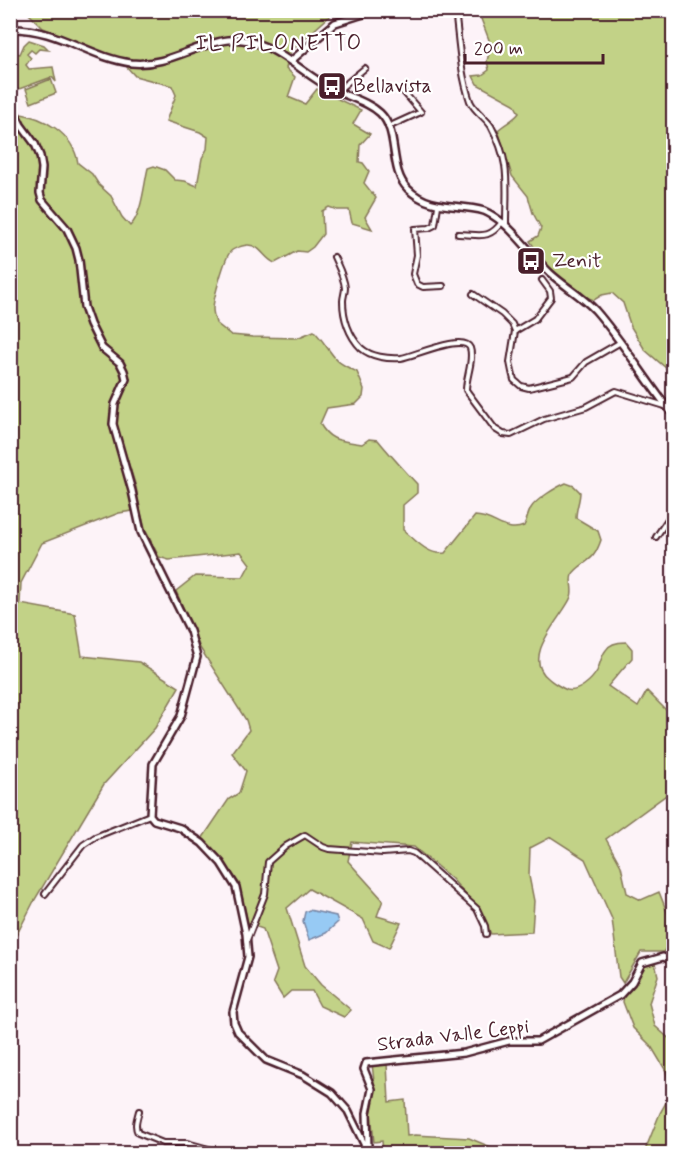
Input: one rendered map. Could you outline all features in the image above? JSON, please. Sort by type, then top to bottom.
[{"type":"street","points":[[291,61],[335,23],[376,10]]},
{"type":"street","points":[[455,10],[464,82],[472,105],[488,122],[500,143],[507,168],[504,224],[488,235],[458,234]]},
{"type":"street","points":[[10,28],[31,29],[52,34],[132,63],[160,61],[229,40],[246,40],[277,53],[319,81],[369,105],[383,116],[388,126],[399,176],[408,189],[438,206],[487,212],[504,224],[550,274],[594,309],[674,416]]},
{"type":"street","points":[[319,81],[325,78],[342,87],[365,68]]},
{"type":"street","points":[[388,126],[421,112],[402,90]]},
{"type":"street","points":[[10,102],[40,156],[42,200],[67,229],[76,248],[84,307],[90,324],[102,348],[120,363],[124,371],[126,379],[115,404],[113,424],[141,532],[190,631],[195,646],[196,657],[181,716],[153,764],[150,815],[154,820],[180,828],[195,838],[221,863],[236,887],[247,940],[248,957],[234,1012],[234,1023],[238,1032],[266,1060],[303,1075],[332,1093],[348,1111],[369,1152]]},
{"type":"street","points":[[438,206],[435,225],[415,229],[417,255],[413,274],[417,284],[423,287],[443,286]]},
{"type":"street","points":[[334,257],[345,287],[343,300],[345,320],[350,334],[362,348],[376,356],[400,358],[458,342],[465,343],[470,347],[466,390],[495,429],[503,434],[511,435],[544,419],[586,407],[616,391],[666,406]]},
{"type":"street","points":[[515,331],[535,319],[550,298],[550,291],[542,280]]},
{"type":"street","points":[[473,294],[502,314],[512,324],[515,331],[510,362],[514,380],[521,386],[529,388],[573,377],[586,362],[619,344]]},
{"type":"street","points":[[656,537],[674,510]]},
{"type":"street","points":[[45,894],[83,845],[94,837],[150,815]]},
{"type":"street","points":[[247,940],[265,894],[268,862],[281,849],[303,835],[307,835],[323,848],[329,849],[414,853],[473,905],[481,916],[486,934]]},
{"type":"street","name":"Strada Valle Ceppi","points":[[369,1152],[367,1113],[372,1089],[364,1069],[366,1063],[464,1053],[509,1041],[538,1041],[620,994],[632,982],[639,967],[645,961],[663,957],[674,961]]},
{"type":"street","points":[[139,1111],[136,1122],[138,1133],[164,1143],[187,1143],[227,1154]]},
{"type":"green space","points":[[26,11],[344,11],[331,15],[291,51],[289,58],[237,38],[159,59],[128,62],[43,28]]},
{"type":"green space","points":[[478,11],[673,11],[673,374],[645,350],[631,327],[623,303],[612,293],[594,300],[575,291],[550,267],[530,241],[538,236],[541,228],[528,196],[512,176],[498,130],[519,113],[514,104],[477,84],[473,76],[482,75],[489,70],[487,61],[491,45]]},
{"type":"green space","points":[[29,40],[44,45],[49,50],[39,49],[35,53],[31,50],[27,54],[31,58],[26,65],[29,69],[53,67],[56,82],[52,77],[11,92],[11,49],[20,54]]},
{"type":"green space","points":[[246,41],[288,61],[286,68],[295,77],[288,97],[305,104],[317,89],[361,110],[353,124],[370,134],[360,145],[359,162],[363,163],[369,171],[364,183],[376,198],[365,217],[372,229],[352,223],[349,210],[329,207],[322,211],[323,234],[306,252],[297,251],[275,263],[256,247],[248,245],[231,251],[215,297],[213,309],[216,323],[231,335],[253,337],[297,338],[314,331],[338,361],[357,372],[364,389],[363,397],[356,404],[327,408],[320,424],[328,435],[338,440],[362,444],[369,439],[378,440],[417,484],[417,493],[403,505],[403,530],[428,550],[445,553],[475,516],[511,528],[524,526],[530,510],[537,501],[566,483],[574,486],[580,492],[576,518],[598,531],[601,540],[593,556],[572,575],[571,597],[541,648],[539,659],[541,669],[548,678],[560,686],[567,690],[576,690],[595,675],[603,655],[610,646],[614,643],[626,642],[632,649],[632,658],[608,686],[638,707],[647,691],[673,717],[673,790],[606,839],[621,866],[627,893],[641,900],[659,892],[673,927],[673,940],[663,952],[641,952],[623,983],[619,977],[612,919],[585,859],[551,837],[530,848],[529,876],[534,901],[532,932],[491,934],[481,912],[452,879],[414,847],[352,842],[348,861],[383,900],[377,916],[401,923],[389,948],[373,941],[363,919],[309,889],[287,908],[305,966],[321,985],[351,1010],[344,1017],[320,1006],[312,991],[291,991],[283,998],[273,982],[277,971],[263,929],[248,924],[239,883],[218,854],[202,839],[229,799],[239,793],[246,771],[232,753],[249,730],[246,720],[200,648],[176,591],[195,576],[243,577],[250,564],[241,552],[169,560],[159,557],[145,529],[136,487],[116,424],[119,405],[129,379],[127,370],[123,361],[105,345],[93,323],[87,306],[83,260],[76,238],[70,227],[45,199],[45,161],[31,132],[16,113],[37,118],[64,135],[75,152],[78,163],[92,174],[99,185],[111,196],[122,217],[130,226],[140,207],[148,168],[154,166],[165,170],[175,180],[197,186],[208,137],[200,132],[166,121],[176,95],[172,86],[135,76],[125,65],[160,63],[217,44]]},
{"type":"green space","points":[[51,79],[56,93],[31,103],[26,89]]},
{"type":"green space","points":[[10,112],[37,157],[39,201],[64,231],[73,249],[81,307],[87,325],[100,350],[118,365],[121,372],[122,378],[112,403],[110,425],[129,492],[132,511],[119,513],[42,543],[21,583],[20,604],[75,614],[82,656],[139,662],[179,687],[155,728],[104,784],[11,942]]},
{"type":"green space","points":[[655,963],[658,976],[649,1003],[655,1026],[673,1042],[673,1153],[644,1153],[660,1113],[671,1094],[666,1071],[651,1046],[633,1028],[623,1002],[624,996],[643,966]]},
{"type":"green space","points":[[372,1064],[387,1064],[389,1102],[405,1100],[407,1136],[469,1138],[505,1153],[383,1153],[382,1141],[374,1142],[371,1113],[375,1090]]},
{"type":"water","points":[[309,910],[336,916],[338,922],[326,933],[309,940],[303,921],[305,912]]},
{"type":"place","name":"Bellavista","points":[[332,86]]},
{"type":"place","name":"Zenit","points":[[531,261]]},
{"type":"district","name":"IL PILONETTO","points":[[279,44]]}]
